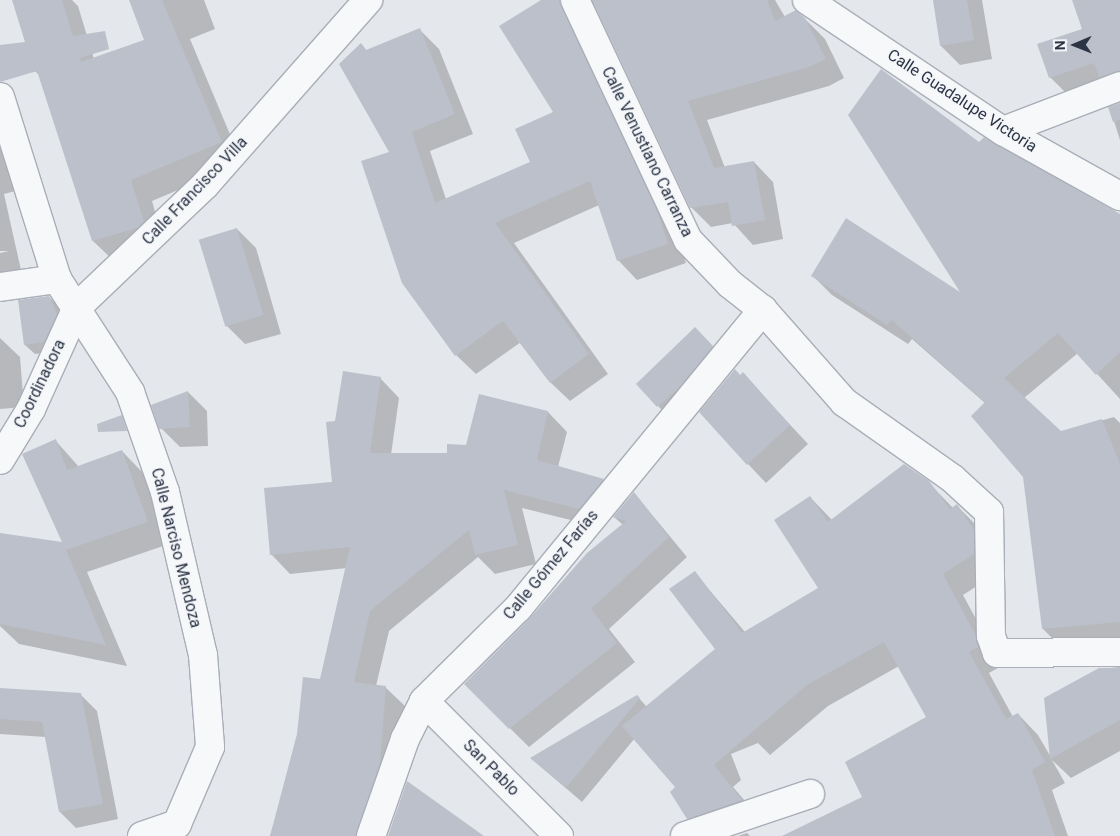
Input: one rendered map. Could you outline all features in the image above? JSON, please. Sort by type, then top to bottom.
[{"type":"street","name":"Calle Francisco Villa","points":[[77,307],[205,185],[368,0]]},
{"type":"street","name":"Calle Venustiano Carranza","points":[[575,0],[688,240],[730,284],[763,310],[844,402],[953,480],[988,512],[991,636],[997,653],[1120,652]]},
{"type":"street","name":"Calle Guadalupe Victoria","points":[[807,0],[1003,131],[1120,196]]},
{"type":"street","points":[[1003,131],[1120,86]]},
{"type":"street","points":[[0,97],[57,279],[77,307]]},
{"type":"street","points":[[0,287],[57,279]]},
{"type":"street","name":"Coordinadora","points":[[0,460],[31,409],[77,307]]},
{"type":"street","name":"Calle Narciso Mendoza","points":[[77,307],[130,392],[165,492],[203,655],[210,747],[177,824],[142,836]]},
{"type":"street","name":"Calle Gómez Farías","points":[[371,836],[405,739],[424,701],[518,608],[763,310]]},
{"type":"street","name":"San Pablo","points":[[424,701],[559,836]]},
{"type":"street","points":[[685,836],[810,794]]},
{"type":"building","points":[[12,0],[62,0],[73,36],[105,31],[109,49],[80,58],[81,62],[144,40],[129,0],[162,0],[222,142],[131,180],[144,222],[137,228],[92,241],[37,71],[0,82],[0,45],[25,42]]},
{"type":"building","points":[[541,0],[560,0],[658,213],[668,244],[617,261],[590,181],[495,223],[589,354],[550,383],[503,321],[455,356],[402,283],[361,161],[389,152],[339,64],[361,43],[366,50],[420,28],[455,114],[412,132],[435,203],[530,162],[515,129],[553,112],[499,26]]},
{"type":"building","points":[[592,0],[767,0],[775,21],[796,10],[805,18],[826,59],[809,67],[688,101],[714,168],[754,161],[765,220],[732,226],[728,202],[690,208]]},
{"type":"building","points":[[933,0],[967,0],[974,40],[940,46]]},
{"type":"building","points":[[1072,0],[1120,0],[1120,71],[1099,77],[1094,63],[1049,78],[1037,44],[1082,29]]},
{"type":"building","points":[[881,69],[979,142],[984,137],[1120,214],[1120,352],[1096,375],[1058,333],[1004,378],[1061,431],[1102,419],[1120,464],[1120,622],[1042,629],[1023,477],[971,416],[985,402],[892,320],[887,325],[811,276],[846,218],[960,292],[848,115]]},
{"type":"building","points":[[1120,103],[1120,120],[1113,122],[1108,107]]},
{"type":"building","points":[[237,228],[264,315],[225,327],[199,240]]},
{"type":"building","points":[[49,296],[57,314],[44,342],[24,345],[18,300]]},
{"type":"building","points":[[695,327],[713,346],[678,389],[657,407],[636,384]]},
{"type":"building","points":[[735,369],[740,375],[743,372],[790,425],[747,465],[699,412]]},
{"type":"building","points":[[343,371],[381,377],[370,453],[447,453],[447,444],[466,445],[479,394],[548,411],[537,460],[604,479],[579,509],[504,490],[518,545],[475,555],[469,530],[370,611],[354,682],[386,686],[380,763],[356,836],[270,836],[297,734],[303,677],[320,679],[350,547],[270,555],[264,488],[332,482],[326,422],[335,421]]},
{"type":"building","points":[[188,391],[190,427],[159,429],[151,405]]},
{"type":"building","points":[[122,415],[127,431],[98,432],[97,424]]},
{"type":"building","points":[[56,439],[67,470],[122,450],[148,522],[66,550],[106,645],[0,624],[0,533],[62,542],[22,454]]},
{"type":"building","points":[[904,464],[929,481],[950,509],[957,504],[974,530],[974,554],[943,574],[975,634],[978,647],[969,652],[1006,719],[1018,713],[1045,762],[1032,770],[1055,836],[782,836],[862,797],[845,762],[926,717],[884,642],[807,685],[714,765],[742,800],[687,819],[670,792],[675,787],[622,726],[715,649],[669,589],[695,571],[742,633],[818,588],[774,520],[810,496],[828,522]]},
{"type":"building","points":[[634,492],[669,537],[591,609],[617,643],[509,729],[464,684],[529,619],[587,553],[626,521],[613,517]]},
{"type":"building","points":[[1099,668],[1120,668],[1120,720],[1050,759],[1044,698]]},
{"type":"building","points":[[0,688],[81,693],[103,804],[59,812],[42,722],[0,719]]},
{"type":"building","points":[[637,695],[640,698],[566,788],[530,758]]},
{"type":"building","points":[[407,781],[484,836],[388,836]]}]
